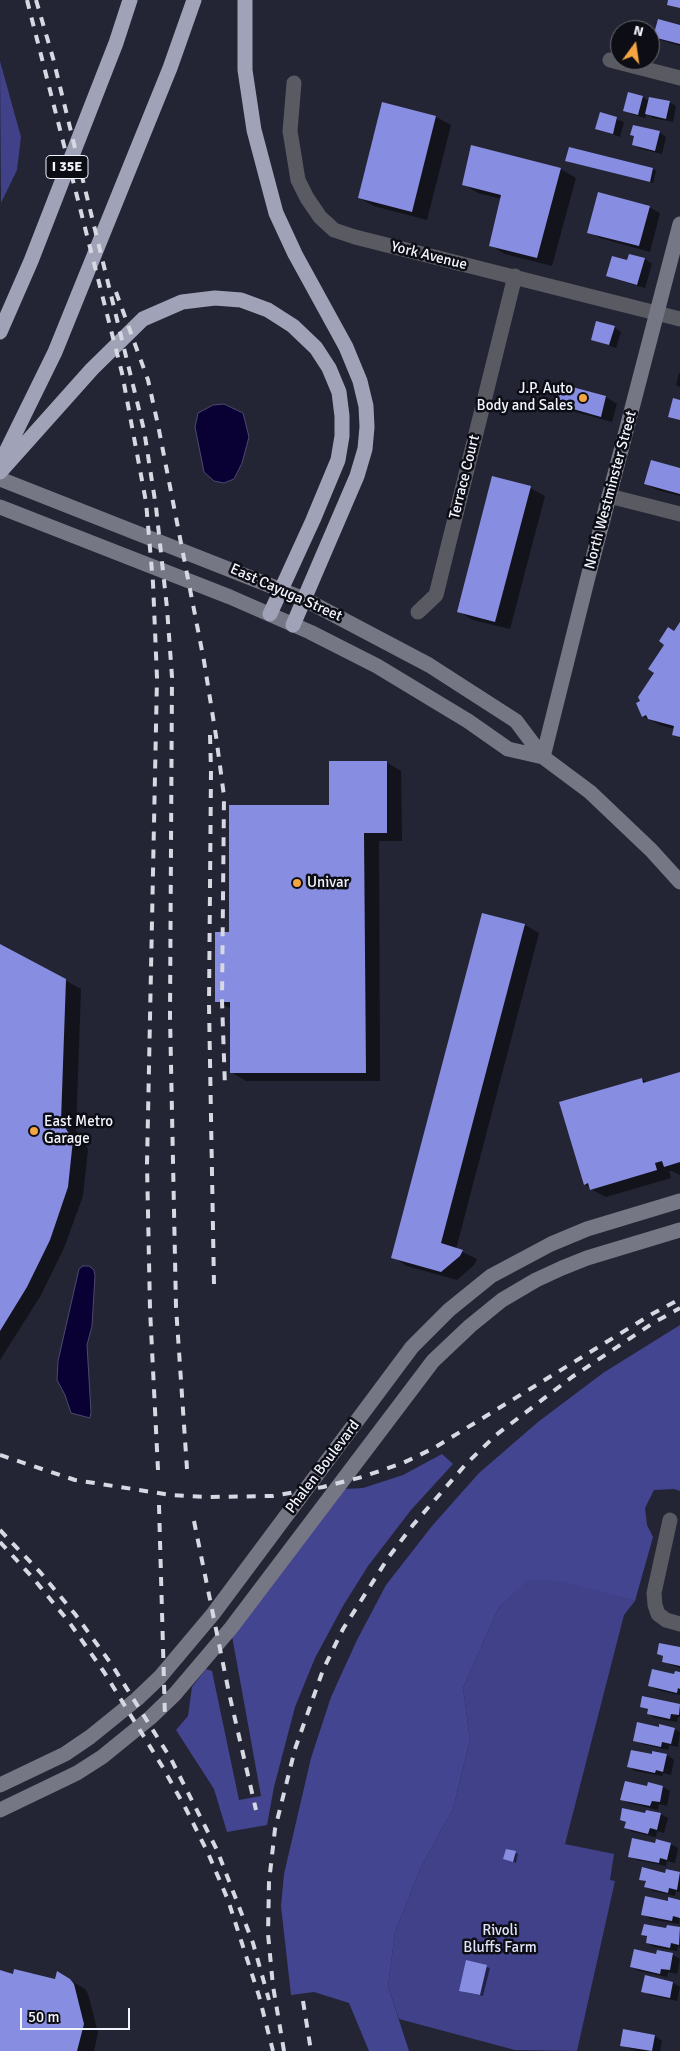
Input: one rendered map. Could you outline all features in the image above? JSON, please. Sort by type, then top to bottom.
[{"type":"highway","name":"I 35E","points":[[0,332],[31,261],[116,43],[130,0]]},
{"type":"highway","points":[[0,463],[55,352],[168,74],[194,0]]},
{"type":"highway","points":[[245,0],[245,70],[252,122],[276,213],[295,254],[346,347],[360,381],[366,406],[364,449],[357,476],[293,625]]},
{"type":"highway","points":[[0,472],[92,369],[144,319],[163,309],[193,300],[215,298],[240,300],[268,310],[293,326],[316,348],[330,368],[339,392],[342,416],[342,436],[338,460],[270,614]]},
{"type":"main road","name":"North Westminster Street","points":[[543,756],[680,224]]},
{"type":"main road","name":"East Cayuga Street","points":[[0,479],[225,566],[304,599],[347,620],[429,665],[516,721],[543,756],[590,792],[651,850],[680,882]]},
{"type":"main road","name":"East Cayuga Street","points":[[0,507],[270,614],[377,666],[508,749],[543,756]]},
{"type":"main road","name":"Phalen Boulevard","points":[[0,1785],[65,1754],[90,1737],[137,1699],[160,1677],[213,1614],[412,1347],[449,1310],[491,1276],[551,1244],[578,1233],[680,1201]]},
{"type":"main road","name":"Phalen Boulevard","points":[[0,1810],[77,1773],[150,1718],[181,1688],[231,1628],[401,1401],[433,1361],[470,1326],[502,1300],[536,1280],[587,1258],[680,1230]]},
{"type":"street","points":[[649,70],[680,78]]},
{"type":"street","name":"York Avenue","points":[[294,83],[290,131],[298,180],[320,217],[334,230],[355,237],[680,318]]},
{"type":"street","name":"Terrace Court","points":[[418,612],[436,595],[515,276]]},
{"type":"street","points":[[609,496],[680,514]]},
{"type":"street","points":[[670,1520],[654,1593],[655,1605],[658,1614],[666,1620],[680,1624]]},
{"type":"green space","points":[[0,61],[21,137],[17,170],[1,203]]},
{"type":"green space","name":"Rivoli Bluffs Farm","points":[[527,1580],[562,1580],[635,1601],[624,1615],[565,1844],[614,1854],[610,1880],[615,1881],[577,2051],[515,2050],[399,2019],[388,1986],[395,1932],[420,1869],[453,1809],[470,1740],[463,1688],[499,1607]]},
{"type":"shaded area","points":[[224,404],[243,413],[249,437],[242,463],[234,479],[224,483],[214,481],[204,472],[195,427],[198,413],[213,405]]},
{"type":"shaded area","points":[[83,1266],[89,1266],[94,1270],[95,1276],[92,1326],[87,1345],[90,1418],[71,1413],[65,1395],[57,1380],[58,1361],[79,1269]]},
{"type":"shaded area","points":[[680,1325],[680,1491],[674,1489],[654,1490],[645,1508],[647,1525],[653,1537],[635,1601],[562,1581],[528,1580],[499,1607],[463,1688],[470,1740],[453,1809],[420,1869],[395,1932],[388,1986],[409,2051],[369,2051],[349,2003],[314,1992],[291,1995],[281,1906],[284,1874],[311,1758],[331,1697],[357,1640],[386,1585],[432,1526],[479,1473],[538,1422],[603,1373]]},
{"type":"shaded area","points":[[442,1454],[453,1464],[411,1510],[368,1566],[343,1606],[315,1658],[295,1707],[274,1787],[267,1825],[227,1832],[214,1789],[176,1730],[188,1716],[192,1687],[206,1669],[212,1671],[239,1800],[261,1796],[232,1636],[344,1489],[363,1488],[403,1475]]},
{"type":"building","points":[[668,0],[680,0],[680,8],[667,5]]},
{"type":"building","points":[[658,19],[680,25],[680,44],[660,39],[660,20]]},
{"type":"building","points":[[628,92],[643,96],[638,115],[623,111]]},
{"type":"building","points":[[649,97],[670,101],[666,119],[645,114]]},
{"type":"building","points":[[382,102],[436,116],[412,212],[358,198]]},
{"type":"building","points":[[600,112],[617,117],[613,134],[595,129]]},
{"type":"building","points":[[633,125],[660,131],[655,151],[632,145],[634,136],[630,135]]},
{"type":"building","points":[[471,145],[561,168],[537,258],[489,246],[501,195],[462,185]]},
{"type":"building","points":[[569,147],[653,168],[650,182],[565,161]]},
{"type":"building","points":[[598,192],[650,206],[639,246],[587,233]]},
{"type":"building","points":[[629,254],[645,258],[637,285],[606,276],[612,256],[627,260]]},
{"type":"building","points":[[596,321],[615,326],[609,345],[591,340]]},
{"type":"building","points":[[561,384],[606,396],[601,417],[556,404]]},
{"type":"building","points":[[673,398],[680,400],[680,420],[668,417]]},
{"type":"building","points":[[651,460],[680,468],[680,494],[644,484]]},
{"type":"building","points":[[492,476],[531,486],[495,622],[457,612]]},
{"type":"building","points":[[680,622],[680,737],[672,735],[674,726],[648,719],[646,715],[642,717],[636,703],[640,701],[638,697],[654,673],[648,669],[664,645],[659,641],[668,627],[674,631]]},
{"type":"building","name":"Univar","points":[[329,761],[387,761],[387,833],[364,833],[366,1073],[230,1073],[230,1002],[215,1002],[215,932],[229,932],[229,805],[329,805]]},
{"type":"building","points":[[482,913],[525,924],[441,1243],[463,1250],[460,1256],[441,1272],[391,1258]]},
{"type":"building","name":"East Metro Garage","points":[[0,944],[66,979],[61,1121],[73,1140],[68,1187],[50,1240],[27,1287],[0,1331]]},
{"type":"building","points":[[680,1072],[680,1162],[664,1167],[662,1161],[655,1163],[657,1170],[590,1190],[588,1183],[584,1185],[559,1102],[642,1078],[643,1083]]},
{"type":"building","points":[[659,1643],[680,1647],[680,1666],[662,1662],[663,1656],[657,1654]]},
{"type":"building","points":[[652,1669],[674,1674],[675,1671],[680,1672],[680,1689],[678,1688],[677,1693],[648,1686]]},
{"type":"building","points":[[642,1696],[680,1704],[679,1715],[671,1714],[670,1719],[647,1714],[648,1709],[640,1707]]},
{"type":"building","points":[[637,1722],[659,1727],[659,1724],[675,1728],[671,1744],[662,1742],[661,1747],[633,1741]]},
{"type":"building","points":[[631,1750],[652,1754],[652,1751],[667,1754],[663,1772],[656,1770],[655,1773],[627,1767]]},
{"type":"building","points":[[625,1781],[647,1786],[648,1782],[663,1786],[660,1802],[652,1801],[650,1806],[620,1800]]},
{"type":"building","points":[[622,1808],[645,1813],[646,1810],[661,1813],[657,1830],[650,1828],[648,1834],[624,1828],[626,1822],[620,1820]]},
{"type":"building","points":[[632,1838],[655,1843],[656,1839],[671,1843],[667,1860],[660,1858],[659,1863],[628,1857]]},
{"type":"building","points":[[506,1849],[516,1851],[513,1862],[503,1859]]},
{"type":"building","points":[[642,1867],[665,1873],[666,1869],[680,1872],[677,1890],[669,1888],[668,1893],[644,1887],[646,1881],[639,1880]]},
{"type":"building","points":[[645,1896],[668,1901],[668,1897],[680,1900],[680,1918],[673,1916],[672,1921],[641,1915]]},
{"type":"building","points":[[644,1924],[666,1928],[667,1925],[680,1927],[679,1945],[671,1943],[670,1948],[646,1943],[647,1936],[641,1935]]},
{"type":"building","points":[[634,1949],[656,1954],[657,1950],[673,1953],[670,1970],[661,1969],[660,1974],[630,1967]]},
{"type":"building","points":[[466,1960],[487,1965],[480,1995],[459,1991]]},
{"type":"building","points":[[14,1969],[55,1979],[57,1971],[70,1979],[74,1984],[84,2024],[77,2051],[0,2051],[0,1970],[13,1974]]},
{"type":"building","points":[[645,1975],[673,1982],[670,1998],[641,1992]]},
{"type":"building","points":[[623,2029],[655,2035],[652,2051],[620,2046]]},
{"type":"railway","points":[[27,0],[122,373],[146,502],[153,583],[157,678],[147,1164],[150,1309],[158,1470]]},
{"type":"railway","points":[[36,0],[53,58],[144,430],[156,507],[167,608],[172,677],[170,1016],[176,1307],[187,1469]]},
{"type":"railway","points":[[116,292],[148,380],[204,661],[216,736],[224,796],[222,1001],[225,1087]]},
{"type":"railway","points":[[210,735],[209,1005],[214,1285]]},
{"type":"railway","points":[[0,1455],[75,1480],[171,1495],[206,1497],[273,1496],[323,1487],[362,1477],[403,1463],[434,1448],[652,1314],[680,1299]]},
{"type":"railway","points":[[284,2051],[273,1986],[268,1934],[269,1882],[275,1829],[295,1749],[323,1670],[343,1629],[388,1558],[413,1525],[466,1464],[496,1435],[572,1377],[653,1323],[680,1308]]},
{"type":"railway","points":[[159,1505],[165,1718]]},
{"type":"railway","points":[[194,1521],[229,1693],[256,1810]]},
{"type":"railway","points":[[0,1530],[40,1572],[75,1614],[112,1665],[171,1759],[217,1850],[253,1943],[269,2000]]},
{"type":"railway","points":[[0,1542],[69,1622],[104,1672],[186,1809],[208,1853],[228,1900],[259,1996],[273,2051]]},
{"type":"railway","points":[[303,2001],[311,2051]]},
{"type":"place","name":"J.P. Auto Body and Sales","points":[[583,398]]},
{"type":"place","name":"Univar","points":[[297,883]]},
{"type":"place","name":"East Metro Garage","points":[[34,1131]]}]
